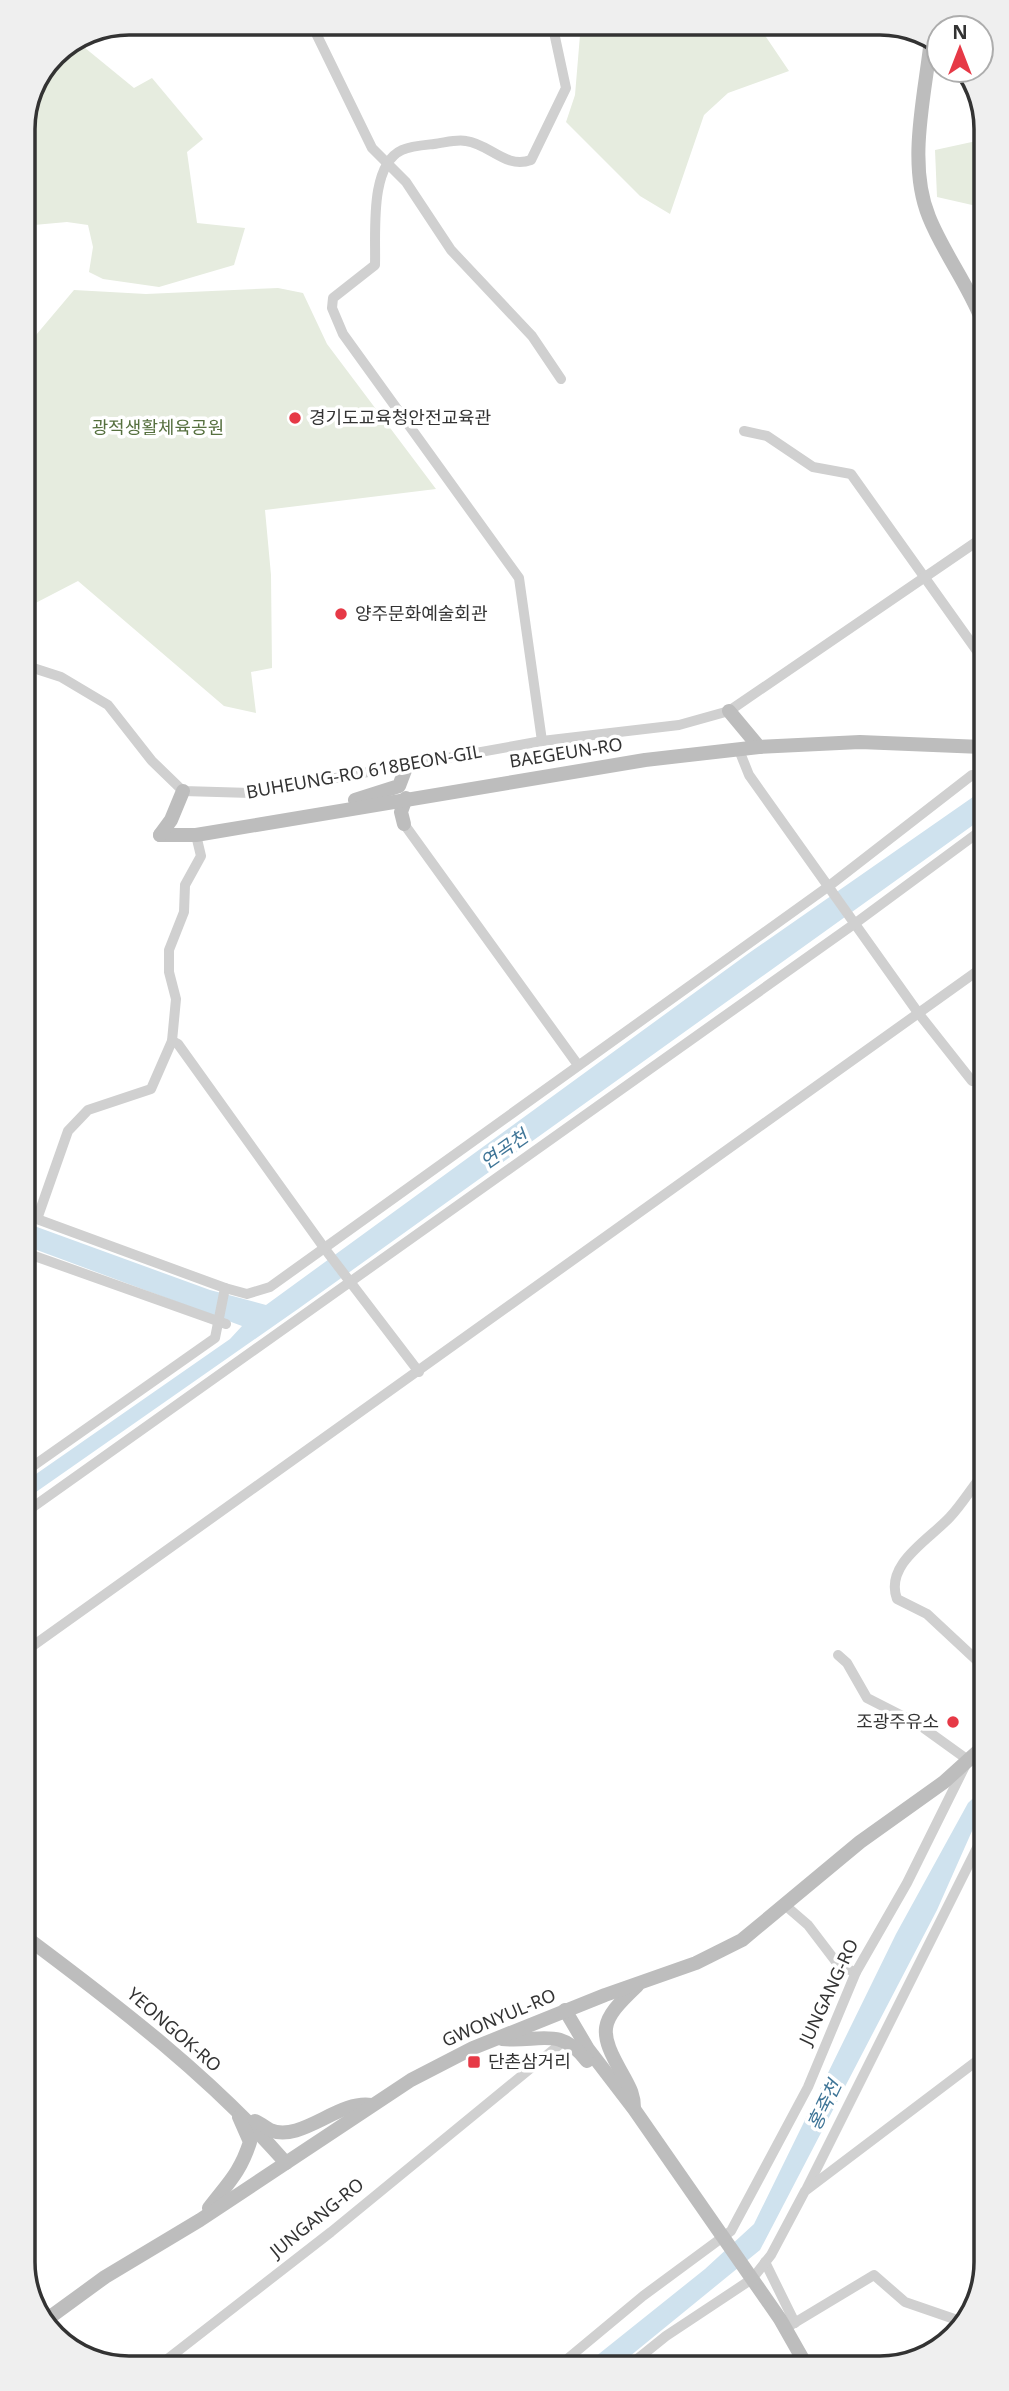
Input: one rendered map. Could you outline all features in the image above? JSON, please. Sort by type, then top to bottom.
[{"type":"main road","points":[[926,84],[920,183],[932,225],[974,305]]},
{"type":"main road","points":[[729,711],[759,747]]},
{"type":"main road","name":"BAEGEUN-RO","points":[[183,791],[171,820],[160,835],[196,835],[410,797],[645,760],[759,747],[860,742],[974,745]]},
{"type":"main road","points":[[404,824],[401,812],[410,797],[407,765]]},
{"type":"main road","points":[[309,815],[399,786],[407,765]]},
{"type":"main road","name":"GWONYUL-RO","points":[[52,2315],[105,2277],[200,2220],[411,2080],[565,2010],[714,1955],[742,1940],[786,1906],[840,1858],[944,1782],[974,1755]]},
{"type":"main road","name":"YEONGOK-RO","points":[[35,1944],[133,2019],[237,2112],[286,2163]]},
{"type":"main road","points":[[634,2109],[634,2094],[609,2047],[605,2024],[617,2004],[642,1981]]},
{"type":"main road","points":[[565,2010],[588,2049],[634,2109],[724,2240],[790,2325],[802,2356]]},
{"type":"main road","points":[[497,2039],[516,2041],[545,2036],[564,2041],[579,2050],[610,2088],[634,2109]]},
{"type":"main road","points":[[237,2112],[271,2130],[281,2131],[302,2127],[357,2103],[371,2105]]},
{"type":"main road","points":[[200,2220],[239,2174],[244,2161],[250,2142],[237,2112]]},
{"type":"street","points":[[317,35],[372,148],[406,182],[451,250],[532,336],[561,379]]},
{"type":"street","points":[[542,741],[519,579],[343,334],[332,308],[333,298],[375,265],[375,222],[386,164],[402,150],[467,141],[500,158],[521,163],[531,160],[563,99],[566,88],[555,35]]},
{"type":"street","points":[[744,431],[767,436],[813,467],[851,474],[974,646]]},
{"type":"street","name":"BUHEUNG-RO 618BEON-GIL","points":[[183,791],[251,793],[542,741],[679,725],[729,711],[974,543]]},
{"type":"street","points":[[35,669],[61,677],[108,705],[152,761],[183,791]]},
{"type":"street","points":[[739,750],[749,775],[857,922],[919,1014],[972,1081]]},
{"type":"street","points":[[196,835],[201,856],[185,886],[184,912],[169,950],[169,972],[176,999],[173,1041],[150,1089],[88,1110],[68,1131],[37,1219],[247,1294],[270,1287],[325,1249],[829,886],[972,775]]},
{"type":"street","points":[[404,824],[578,1065]]},
{"type":"street","points":[[35,1506],[857,922],[974,836]]},
{"type":"street","points":[[35,1644],[974,974]]},
{"type":"street","points":[[173,1041],[178,1044],[325,1249],[419,1372]]},
{"type":"street","points":[[35,1256],[221,1323]]},
{"type":"street","points":[[35,1465],[215,1338],[221,1323],[225,1288]]},
{"type":"street","points":[[974,1486],[951,1516],[914,1550],[898,1571],[894,1589],[897,1599],[927,1614],[974,1658]]},
{"type":"street","points":[[838,1655],[847,1663],[867,1698],[918,1724],[968,1760]]},
{"type":"street","name":"JUNGANG-RO","points":[[572,2356],[724,2240],[731,2231],[750,2200],[808,2087],[856,1972],[907,1883],[968,1760]]},
{"type":"street","points":[[641,2356],[765,2262],[805,2191],[974,1854]]},
{"type":"street","points":[[786,1906],[807,1925],[840,1967],[856,1972]]},
{"type":"street","name":"JUNGANG-RO","points":[[171,2356],[331,2232],[564,2041]]},
{"type":"street","points":[[805,2191],[974,2063]]},
{"type":"street","points":[[765,2262],[790,2325],[874,2275],[905,2302],[954,2319]]},
{"type":"green space","points":[[580,35],[765,35],[789,71],[728,93],[704,115],[670,214],[640,196],[566,122],[575,95]]},
{"type":"green space","points":[[84,47],[134,88],[152,78],[203,139],[187,152],[197,223],[245,228],[234,265],[159,287],[103,279],[89,272],[93,247],[88,225],[67,222],[35,225],[35,123],[38,105],[54,72],[67,58]]},
{"type":"green space","points":[[974,142],[974,205],[937,197],[935,150]]},
{"type":"green space","name":"광적생활체육공원","points":[[278,288],[303,293],[327,344],[436,489],[265,510],[271,575],[272,668],[251,672],[256,713],[224,706],[78,581],[35,603],[36,335],[74,290],[146,294]]},
{"type":"water","name":"연곡천","points":[[974,796],[974,824],[298,1309],[35,1493],[35,1475],[230,1339],[242,1326],[35,1249],[35,1226],[210,1290],[266,1305],[749,953]]},
{"type":"water","name":"홍죽천","points":[[974,1797],[974,1827],[937,1910],[760,2250],[630,2356],[596,2356],[705,2269],[754,2224],[896,1934],[968,1803]]},
{"type":"place","name":"경기도교육청안전교육관","points":[[295,418]]},
{"type":"place","name":"양주문화예술회관","points":[[341,614]]},
{"type":"place","name":"조광주유소","points":[[953,1722]]},
{"type":"place","name":"단촌삼거리","points":[[474,2062]]}]
